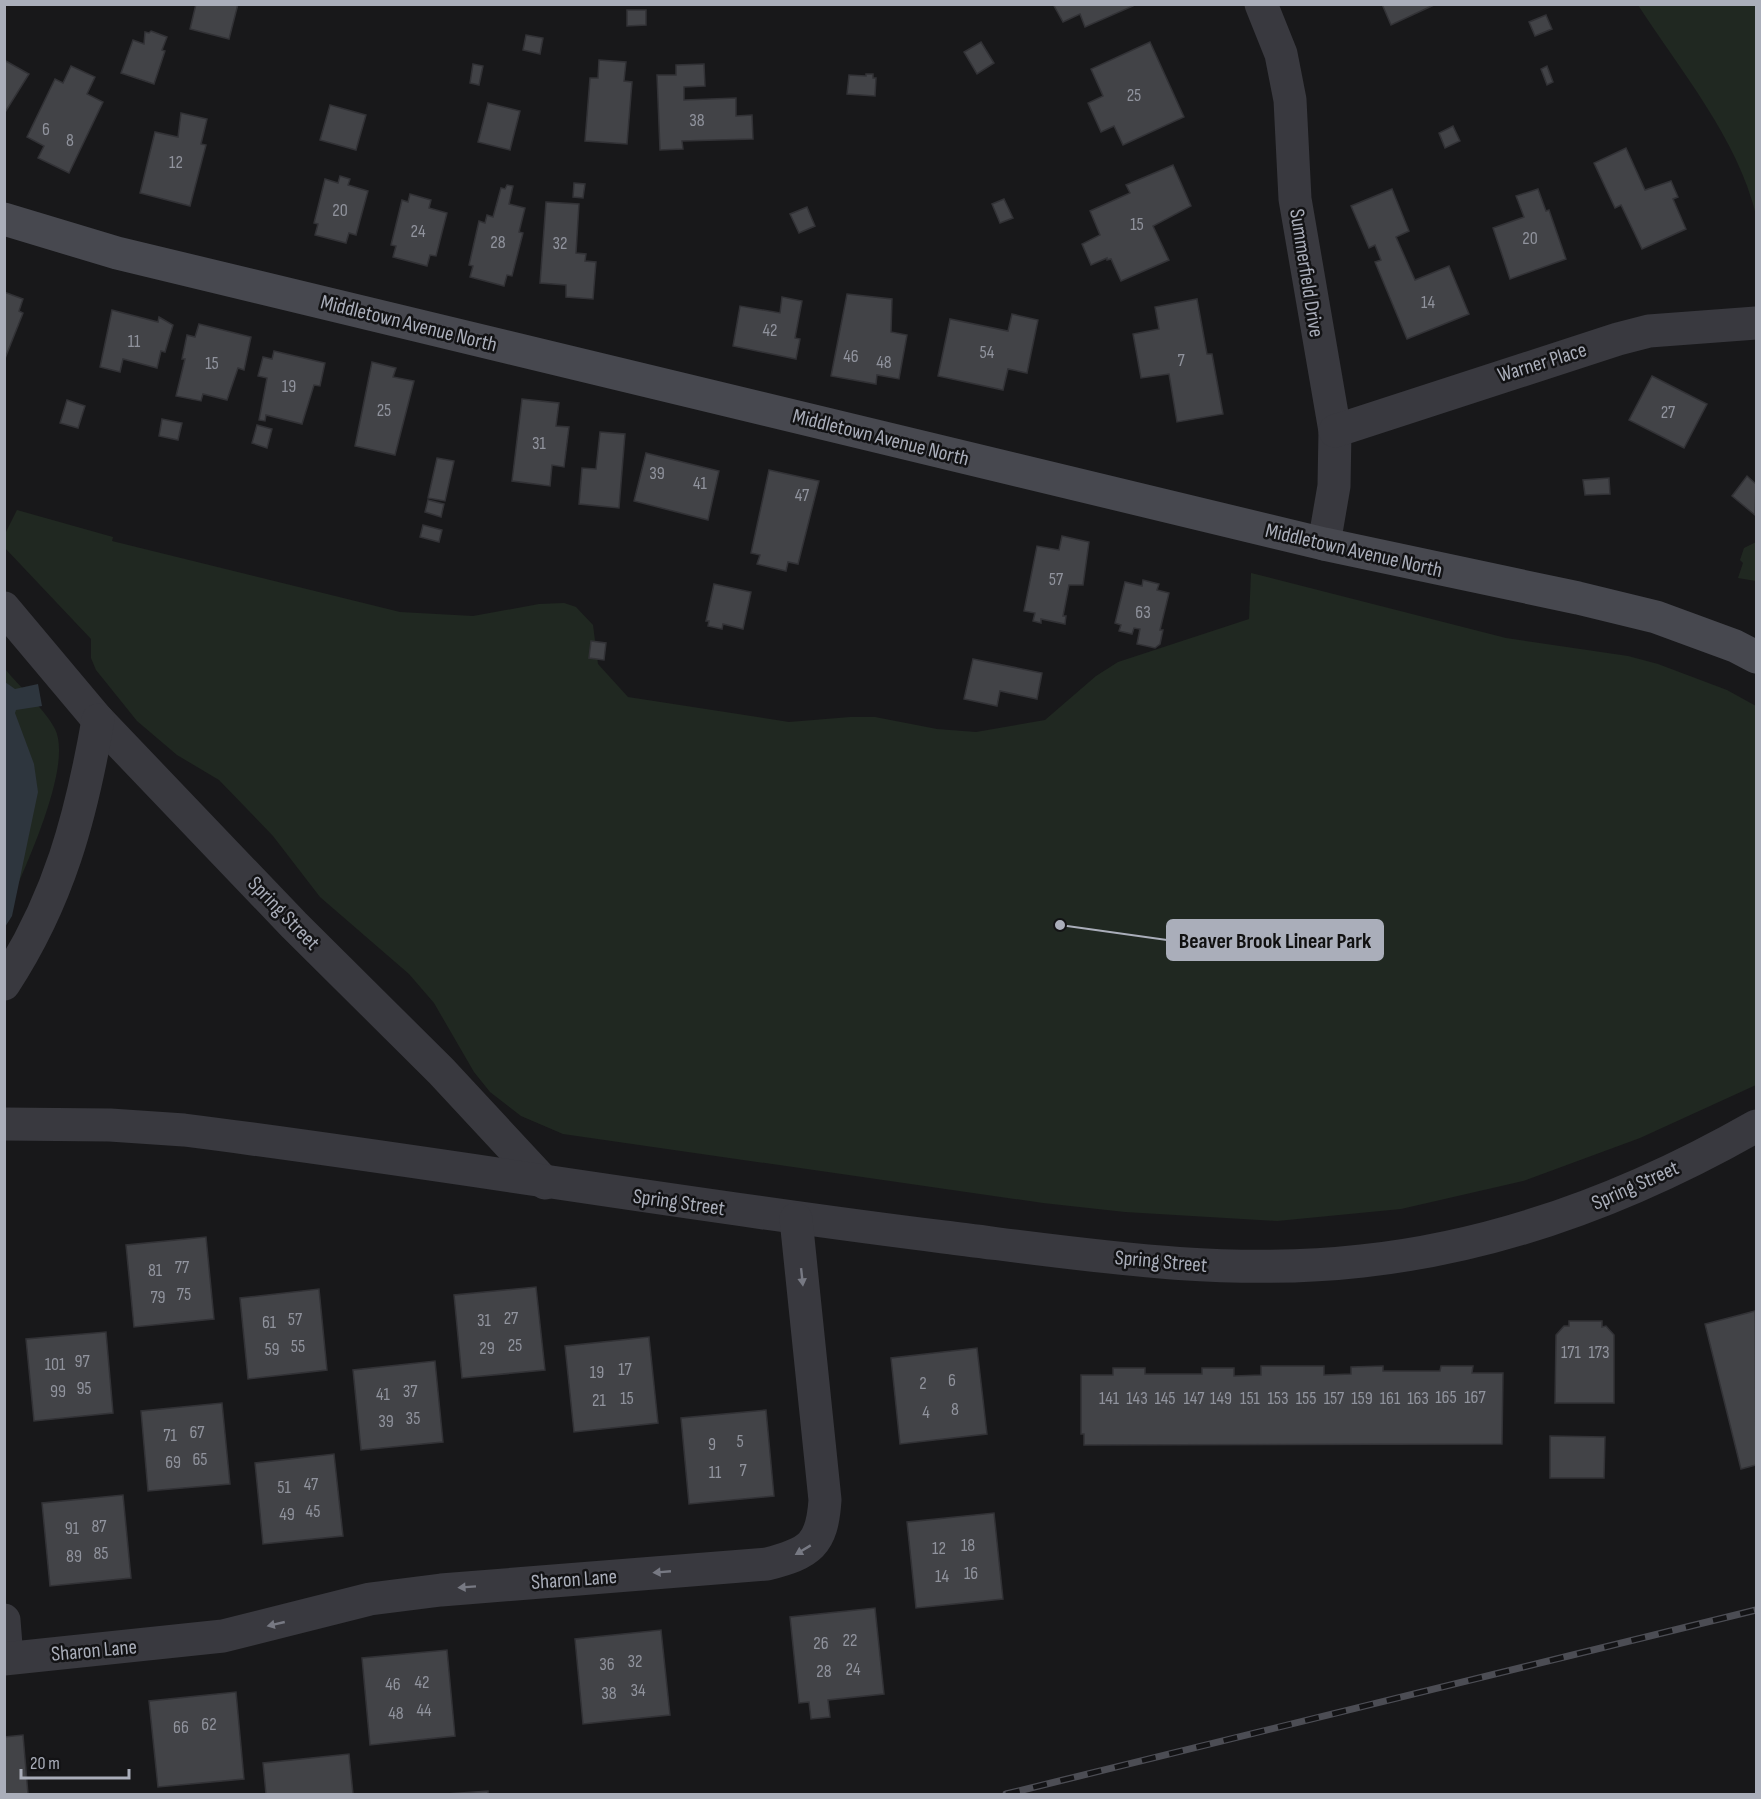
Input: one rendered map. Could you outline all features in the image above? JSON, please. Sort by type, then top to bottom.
[{"type":"street","name":"Summerfield Drive","points":[[1261,4],[1281,54],[1290,100],[1295,199],[1335,431],[1334,486],[1323,544]]},
{"type":"street","name":"Middletown Avenue North","points":[[4,219],[117,253],[1323,544],[1578,598],[1656,617],[1746,651]]},
{"type":"street","name":"Warner Place","points":[[1335,431],[1568,353],[1629,336],[1649,331],[1756,323]]},
{"type":"street","name":"Spring Street","points":[[4,608],[98,720],[294,925],[441,1071],[545,1183]]},
{"type":"street","points":[[4,984],[47,909],[66,856],[81,804],[98,720]]},
{"type":"street","name":"Spring Street","points":[[4,1124],[110,1125],[184,1130],[796,1219],[1152,1262],[1233,1267],[1363,1261],[1496,1235],[1559,1217],[1652,1180],[1756,1126]]},
{"type":"street","name":"Sharon Lane","points":[[4,1620],[6,1658],[223,1636],[370,1599],[429,1591],[767,1564],[790,1558],[814,1544],[823,1525],[825,1500],[796,1219]]},
{"type":"shaded area","points":[[1638,5],[1756,5],[1756,215],[1736,159],[1722,132]]},
{"type":"shaded area","points":[[17,510],[113,537],[112,541],[400,612],[473,616],[539,604],[564,603],[576,607],[593,625],[598,664],[628,697],[789,722],[875,717],[937,729],[976,732],[1045,720],[1096,676],[1118,662],[1249,619],[1251,573],[1506,638],[1628,656],[1658,664],[1727,690],[1756,706],[1756,1085],[1640,1138],[1523,1181],[1401,1209],[1277,1221],[1125,1212],[1043,1203],[563,1134],[521,1116],[490,1092],[474,1072],[434,1003],[409,974],[320,897],[273,836],[219,780],[177,755],[137,721],[96,670],[91,658],[91,639],[5,548],[4,536]]},
{"type":"shaded area","points":[[1756,542],[1756,581],[1738,578],[1743,563],[1740,560],[1744,548]]},
{"type":"shaded area","points":[[5,669],[51,722],[59,746],[52,794],[43,822],[5,914]]},
{"type":"shaded area","points":[[5,682],[15,689],[38,684],[42,706],[16,710],[15,713],[34,764],[38,792],[12,916],[5,927]]},
{"type":"building","points":[[196,4],[238,4],[229,39],[190,29]]},
{"type":"building","points":[[1053,4],[1132,4],[1133,6],[1085,27],[1080,14],[1063,22]]},
{"type":"building","points":[[1382,4],[1436,4],[1391,25]]},
{"type":"building","points":[[627,10],[646,10],[646,25],[627,26]]},
{"type":"building","points":[[1546,15],[1552,29],[1535,36],[1529,22]]},
{"type":"building","points":[[151,31],[167,37],[162,50],[165,51],[154,84],[121,73],[133,40],[144,44],[145,32]]},
{"type":"building","points":[[526,35],[543,38],[540,54],[523,50]]},
{"type":"building","points":[[981,42],[994,63],[977,74],[964,52]]},
{"type":"building","points":[[1150,42],[1184,117],[1123,145],[1114,126],[1101,132],[1088,103],[1103,96],[1091,69]]},
{"type":"building","points":[[4,60],[29,74],[4,114]]},
{"type":"building","points":[[599,60],[626,62],[624,81],[632,82],[627,144],[585,141],[590,78],[598,78]]},
{"type":"building","points":[[473,64],[483,66],[479,85],[470,83]]},
{"type":"building","points":[[704,64],[705,86],[684,87],[684,100],[736,98],[736,116],[752,115],[753,139],[682,141],[683,149],[660,150],[657,75],[676,75],[676,65]]},
{"type":"building","points":[[71,66],[95,77],[87,94],[103,102],[69,173],[38,158],[44,146],[27,137],[55,79],[63,83]]},
{"type":"building","points":[[1547,66],[1553,82],[1547,85],[1541,69]]},
{"type":"building","points":[[866,74],[873,74],[873,78],[876,78],[875,96],[847,94],[849,75],[866,76]]},
{"type":"building","points":[[488,103],[520,111],[510,150],[478,142]]},
{"type":"building","points":[[330,105],[366,115],[356,150],[320,140]]},
{"type":"building","points":[[181,113],[207,119],[201,144],[206,145],[190,206],[140,193],[155,132],[178,137]]},
{"type":"building","points":[[1453,126],[1460,141],[1445,148],[1439,133]]},
{"type":"building","points":[[1626,148],[1645,190],[1671,181],[1678,197],[1673,199],[1686,229],[1642,249],[1621,205],[1615,208],[1594,163]]},
{"type":"building","points":[[1173,165],[1191,206],[1153,226],[1169,260],[1121,281],[1111,259],[1107,260],[1107,258],[1091,265],[1082,244],[1100,235],[1090,211],[1130,193],[1126,185]]},
{"type":"building","points":[[340,176],[350,179],[348,185],[368,191],[356,235],[349,233],[346,243],[315,235],[318,224],[314,223],[325,179],[338,183]]},
{"type":"building","points":[[574,183],[585,184],[583,198],[573,197]]},
{"type":"building","points":[[507,185],[513,186],[509,204],[525,208],[519,232],[523,233],[512,276],[507,275],[504,286],[470,277],[473,266],[469,265],[479,221],[485,223],[487,215],[493,217],[501,188],[505,189]]},
{"type":"building","points":[[1392,189],[1409,231],[1396,237],[1415,280],[1449,266],[1469,314],[1407,339],[1375,262],[1381,260],[1375,245],[1369,248],[1351,206]]},
{"type":"building","points":[[1538,189],[1546,211],[1549,210],[1566,259],[1510,279],[1493,228],[1524,217],[1516,196]]},
{"type":"building","points":[[410,194],[431,200],[429,208],[447,213],[436,256],[430,255],[427,266],[393,257],[396,246],[391,245],[402,200],[408,202]]},
{"type":"building","points":[[1004,199],[1013,218],[1000,223],[992,204]]},
{"type":"building","points":[[546,202],[579,204],[576,253],[586,254],[585,261],[596,262],[593,299],[566,297],[566,285],[540,283]]},
{"type":"building","points":[[807,207],[815,226],[799,233],[790,214]]},
{"type":"building","points":[[4,292],[23,299],[19,311],[23,313],[4,361]]},
{"type":"building","points":[[847,294],[892,299],[891,332],[907,335],[899,379],[877,375],[876,384],[831,376]]},
{"type":"building","points":[[782,297],[802,301],[795,338],[800,339],[796,359],[733,346],[740,306],[780,313]]},
{"type":"building","points":[[1197,299],[1207,354],[1212,354],[1223,414],[1177,422],[1169,374],[1141,378],[1133,334],[1159,329],[1155,307]]},
{"type":"building","points":[[112,310],[158,322],[159,317],[173,325],[165,352],[161,351],[157,368],[123,359],[120,372],[100,367]]},
{"type":"building","points":[[1012,314],[1038,320],[1027,373],[1008,369],[1003,390],[938,376],[950,319],[1008,331]]},
{"type":"building","points":[[199,324],[251,337],[244,370],[238,368],[227,400],[203,394],[201,401],[176,396],[185,359],[182,359],[187,335],[195,337]]},
{"type":"building","points":[[274,351],[325,363],[320,386],[314,385],[302,424],[266,415],[265,421],[259,420],[267,378],[258,376],[263,357],[272,359]]},
{"type":"building","points":[[372,362],[396,368],[393,377],[414,381],[395,455],[355,446]]},
{"type":"building","points":[[1652,376],[1707,404],[1684,448],[1629,420]]},
{"type":"building","points":[[522,399],[559,403],[556,426],[569,427],[564,467],[552,465],[550,486],[512,481]]},
{"type":"building","points":[[67,400],[85,406],[78,428],[60,423]]},
{"type":"building","points":[[162,419],[182,423],[178,440],[159,436]]},
{"type":"building","points":[[257,425],[272,429],[267,448],[252,443]]},
{"type":"building","points":[[600,432],[625,434],[619,508],[579,504],[582,468],[596,469]]},
{"type":"building","points":[[646,453],[719,471],[708,520],[634,501]]},
{"type":"building","points":[[437,458],[454,461],[445,501],[428,498]]},
{"type":"building","points":[[769,470],[819,481],[798,564],[788,562],[786,571],[757,564],[760,555],[751,553]]},
{"type":"building","points":[[1747,476],[1756,484],[1755,515],[1732,496]]},
{"type":"building","points":[[1609,478],[1610,494],[1585,495],[1583,480]]},
{"type":"building","points":[[428,500],[444,504],[441,517],[425,512]]},
{"type":"building","points":[[423,525],[442,530],[439,542],[420,537]]},
{"type":"building","points":[[1062,536],[1089,542],[1083,585],[1069,585],[1063,616],[1066,616],[1065,624],[1041,619],[1041,623],[1033,621],[1035,613],[1024,611],[1037,546],[1059,550]]},
{"type":"building","points":[[1143,580],[1159,584],[1157,590],[1169,593],[1160,630],[1163,630],[1160,644],[1155,648],[1137,644],[1140,629],[1134,628],[1132,634],[1119,631],[1121,625],[1115,623],[1125,582],[1142,586]]},
{"type":"building","points":[[714,584],[751,592],[743,629],[723,624],[722,629],[708,626],[709,621],[706,621]]},
{"type":"building","points":[[591,641],[606,643],[604,660],[589,658]]},
{"type":"building","points":[[973,659],[1042,673],[1037,699],[1000,691],[997,706],[964,699]]},
{"type":"building","points":[[206,1237],[214,1319],[134,1327],[126,1245]]},
{"type":"building","points":[[536,1287],[545,1370],[462,1378],[454,1295]]},
{"type":"building","points":[[319,1289],[327,1370],[248,1379],[240,1298]]},
{"type":"building","points":[[1755,1311],[1756,1465],[1741,1469],[1705,1324]]},
{"type":"building","points":[[1569,1321],[1602,1321],[1602,1327],[1606,1326],[1614,1335],[1614,1403],[1555,1403],[1556,1335],[1564,1326],[1569,1326]]},
{"type":"building","points":[[106,1332],[113,1413],[34,1421],[26,1339]]},
{"type":"building","points":[[649,1337],[658,1423],[574,1432],[565,1346]]},
{"type":"building","points":[[977,1348],[987,1434],[900,1444],[891,1358]]},
{"type":"building","points":[[435,1361],[443,1442],[361,1450],[353,1370]]},
{"type":"building","points":[[1261,1366],[1324,1366],[1324,1375],[1351,1374],[1351,1367],[1383,1366],[1383,1371],[1440,1371],[1441,1366],[1473,1366],[1472,1373],[1503,1373],[1502,1444],[1084,1445],[1084,1434],[1081,1434],[1081,1375],[1113,1375],[1113,1368],[1145,1368],[1145,1374],[1202,1374],[1202,1368],[1234,1368],[1234,1376],[1261,1375]]},
{"type":"building","points":[[222,1403],[230,1484],[148,1491],[141,1411]]},
{"type":"building","points":[[766,1410],[774,1496],[689,1504],[681,1418]]},
{"type":"building","points":[[1550,1436],[1605,1437],[1604,1478],[1550,1478]]},
{"type":"building","points":[[334,1454],[343,1536],[263,1544],[255,1463]]},
{"type":"building","points":[[123,1495],[131,1578],[50,1586],[42,1503]]},
{"type":"building","points":[[994,1513],[1003,1599],[916,1608],[907,1522]]},
{"type":"building","points":[[875,1608],[884,1694],[828,1700],[830,1717],[811,1719],[809,1702],[799,1703],[790,1617]]},
{"type":"building","points":[[661,1630],[670,1715],[583,1724],[575,1639]]},
{"type":"building","points":[[447,1650],[455,1736],[370,1745],[362,1658]]},
{"type":"building","points":[[236,1692],[244,1779],[158,1787],[149,1701]]},
{"type":"building","points":[[23,1735],[28,1794],[4,1794],[4,1737]]},
{"type":"building","points":[[349,1754],[353,1794],[266,1794],[263,1763]]},
{"type":"building","points":[[488,1791],[488,1794],[446,1794]]},
{"type":"railway","points":[[1006,1794],[1756,1610]]},
{"type":"place","name":"Beaver Brook Linear Park","points":[[1060,925]]}]
